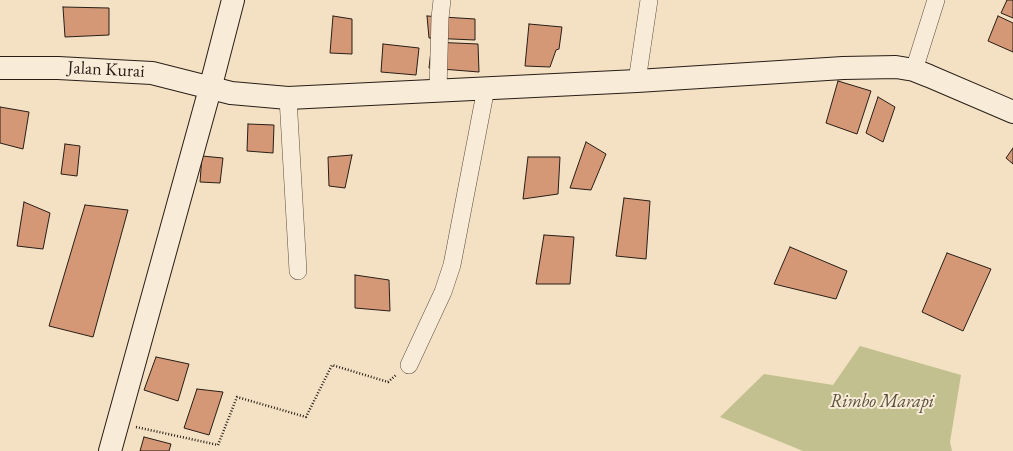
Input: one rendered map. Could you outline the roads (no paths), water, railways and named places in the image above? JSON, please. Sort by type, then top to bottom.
[{"type":"street","points":[[110,451],[210,89],[233,0]]},
{"type":"street","points":[[438,90],[442,0]]},
{"type":"street","points":[[637,81],[649,0]]},
{"type":"street","points":[[914,70],[936,0]]},
{"type":"street","name":"Jalan Kurai","points":[[0,68],[58,68],[152,72],[210,89],[231,93],[288,98],[637,81],[872,66],[896,67],[914,70],[1013,112]]},
{"type":"street","points":[[408,365],[443,292],[452,265],[486,88]]},
{"type":"street","points":[[288,98],[298,270]]},
{"type":"park label","name":"Rimbo Marapi","points":[[882,402]]}]
